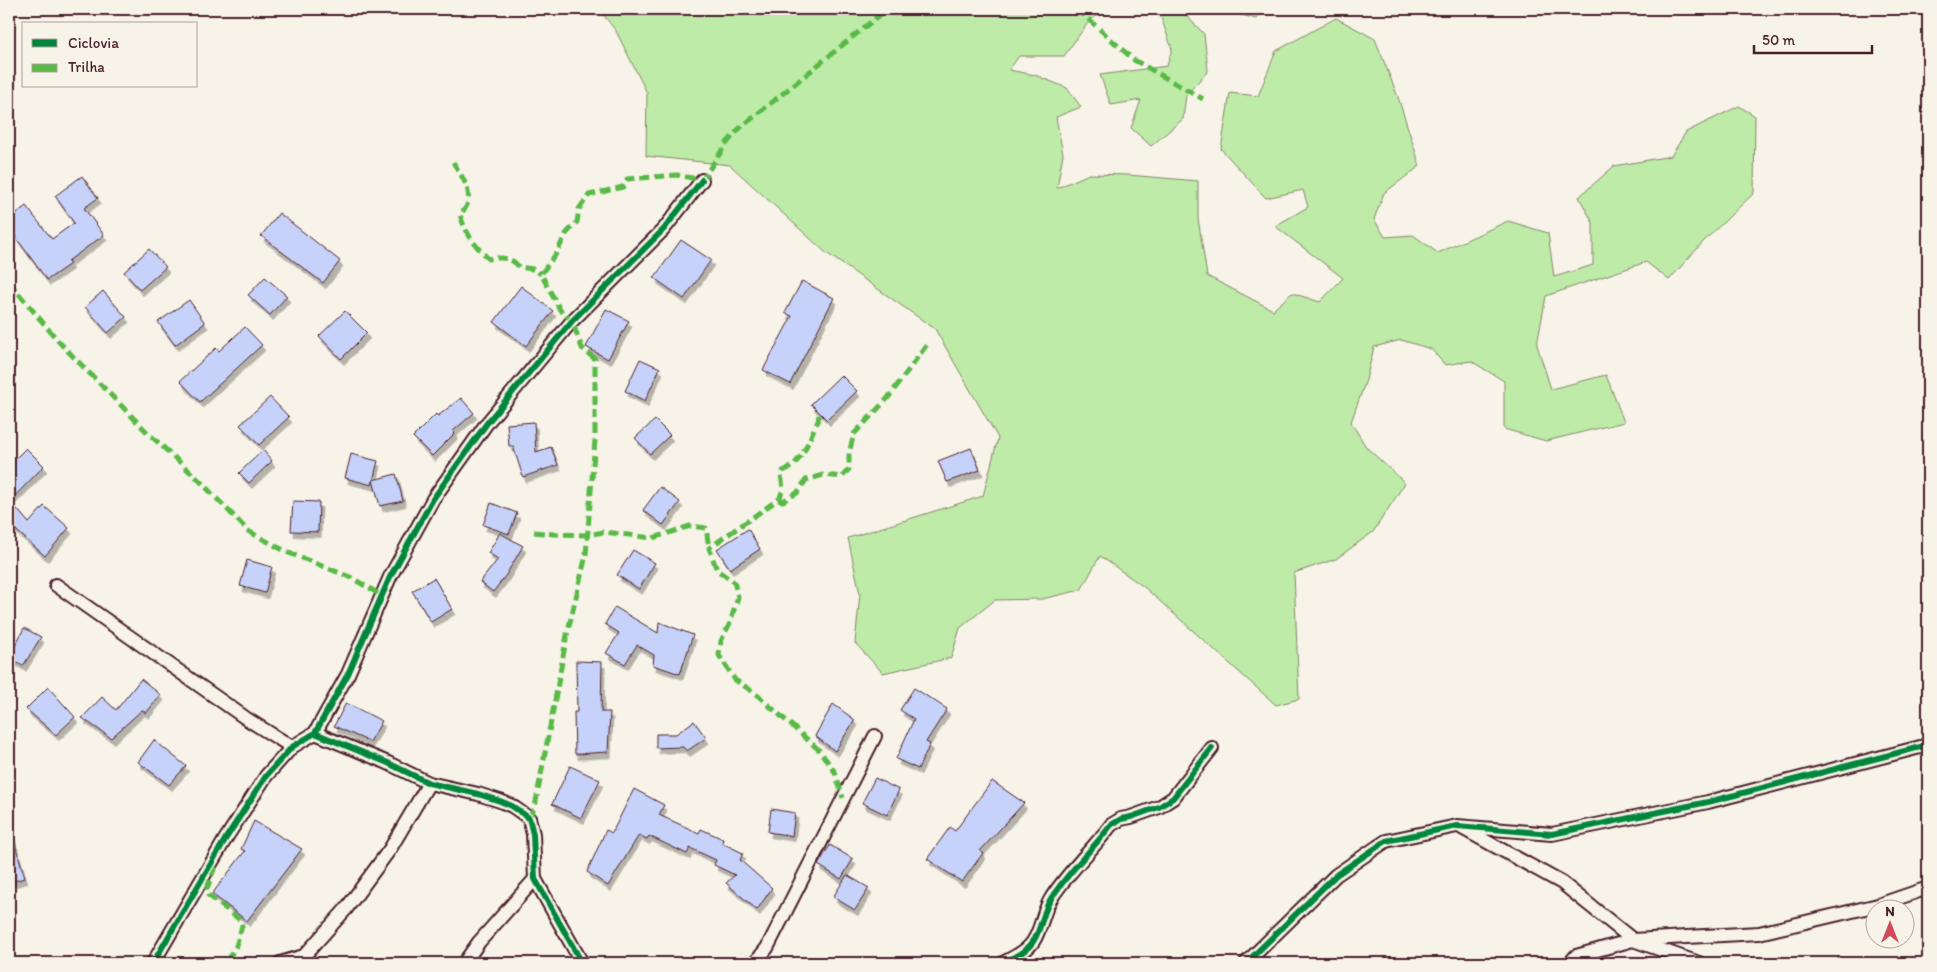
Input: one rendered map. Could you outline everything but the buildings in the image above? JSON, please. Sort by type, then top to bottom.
[{"type":"street","points":[[153,963],[246,804],[266,776],[292,747],[315,733],[348,674],[390,577],[433,499],[487,423],[572,321],[664,230],[702,180]]},
{"type":"street","points":[[56,586],[247,719],[292,747]]},
{"type":"street","points":[[315,733],[388,763],[429,783],[500,801],[512,806],[529,818],[533,834],[535,879],[582,963]]},
{"type":"street","points":[[755,963],[767,948],[875,736]]},
{"type":"street","points":[[1246,963],[1336,875],[1386,841],[1457,826],[1552,834],[1708,802],[1928,745]]},
{"type":"street","points":[[1003,963],[1017,956],[1035,940],[1044,912],[1052,897],[1111,825],[1121,819],[1158,807],[1173,798],[1212,748]]},
{"type":"street","points":[[280,963],[304,956],[340,916],[390,849],[429,783]]},
{"type":"street","points":[[1457,826],[1562,883],[1633,940],[1699,963]]},
{"type":"street","points":[[464,963],[535,879]]},
{"type":"street","points":[[1570,963],[1576,956],[1633,940],[1758,933],[1878,905],[1928,888]]},
{"type":"green space","points":[[599,9],[1109,9],[1090,20],[1064,56],[1019,56],[1009,70],[1035,75],[1067,88],[1081,107],[1056,117],[1063,154],[1057,188],[1089,174],[1128,175],[1198,181],[1198,218],[1207,276],[1273,310],[1292,293],[1320,302],[1343,278],[1275,226],[1308,207],[1303,190],[1266,198],[1221,149],[1230,93],[1258,96],[1276,51],[1336,18],[1375,39],[1398,97],[1420,166],[1384,193],[1374,219],[1385,237],[1413,235],[1438,253],[1508,221],[1548,233],[1554,277],[1593,265],[1593,223],[1579,197],[1614,166],[1671,156],[1686,132],[1739,106],[1755,116],[1754,193],[1704,241],[1669,280],[1646,262],[1546,296],[1537,345],[1551,389],[1606,375],[1624,422],[1546,441],[1504,429],[1504,381],[1471,361],[1445,365],[1431,349],[1401,340],[1374,347],[1366,380],[1351,422],[1366,447],[1405,483],[1373,532],[1336,559],[1294,573],[1299,699],[1276,705],[1144,587],[1100,556],[1081,590],[1042,599],[995,600],[960,628],[951,658],[883,673],[855,643],[860,594],[848,538],[983,496],[998,438],[935,329],[825,252],[730,165],[646,156],[647,93],[616,31]]},
{"type":"green space","points":[[1158,9],[1180,9],[1204,34],[1208,71],[1186,95],[1183,119],[1151,146],[1131,128],[1141,100],[1111,105],[1100,75],[1167,66],[1172,49]]},
{"type":"green space","points":[[1228,9],[1267,9],[1256,19],[1228,11]]},
{"type":"marked path","points":[[529,818],[535,807],[567,635],[586,555],[595,440],[595,359],[582,348],[572,321],[560,310],[541,274],[556,254],[566,234],[577,222],[579,209],[589,195],[623,187],[627,179],[677,175],[702,180],[739,129],[887,9]]},
{"type":"marked path","points":[[1077,9],[1134,60],[1203,99]]},
{"type":"marked path","points":[[453,162],[465,182],[468,194],[467,205],[460,215],[468,234],[475,244],[489,259],[506,258],[513,261],[519,267],[533,269],[541,274]]},
{"type":"marked path","points":[[9,282],[60,343],[248,531],[289,553],[350,577],[381,595]]},
{"type":"marked path","points":[[778,500],[783,501],[797,493],[806,480],[823,475],[842,477],[849,469],[849,453],[854,434],[888,398],[928,343]]},
{"type":"marked path","points":[[819,415],[805,450],[796,462],[783,471],[781,475],[783,488],[780,498],[709,548],[717,570],[734,582],[738,597],[730,623],[721,641],[719,655],[735,680],[755,693],[819,750],[835,772],[843,798]]},
{"type":"marked path","points":[[534,532],[588,535],[604,532],[653,538],[690,526],[706,528],[709,548]]},
{"type":"marked path","points":[[215,866],[207,889],[208,895],[240,920],[242,926],[236,946],[226,963]]},
{"type":"cycle path","points":[[153,963],[226,838],[266,776],[292,747],[315,733],[348,674],[390,577],[433,499],[487,423],[572,321],[664,229],[702,180]]},
{"type":"cycle path","points":[[315,733],[388,763],[429,783],[500,801],[512,806],[529,818],[533,834],[535,879],[582,963]]},
{"type":"cycle path","points":[[1246,963],[1336,875],[1386,841],[1457,826],[1552,834],[1708,802],[1928,745]]},
{"type":"cycle path","points":[[1003,963],[1031,944],[1037,935],[1052,897],[1111,825],[1121,819],[1159,807],[1173,798],[1212,748]]}]
